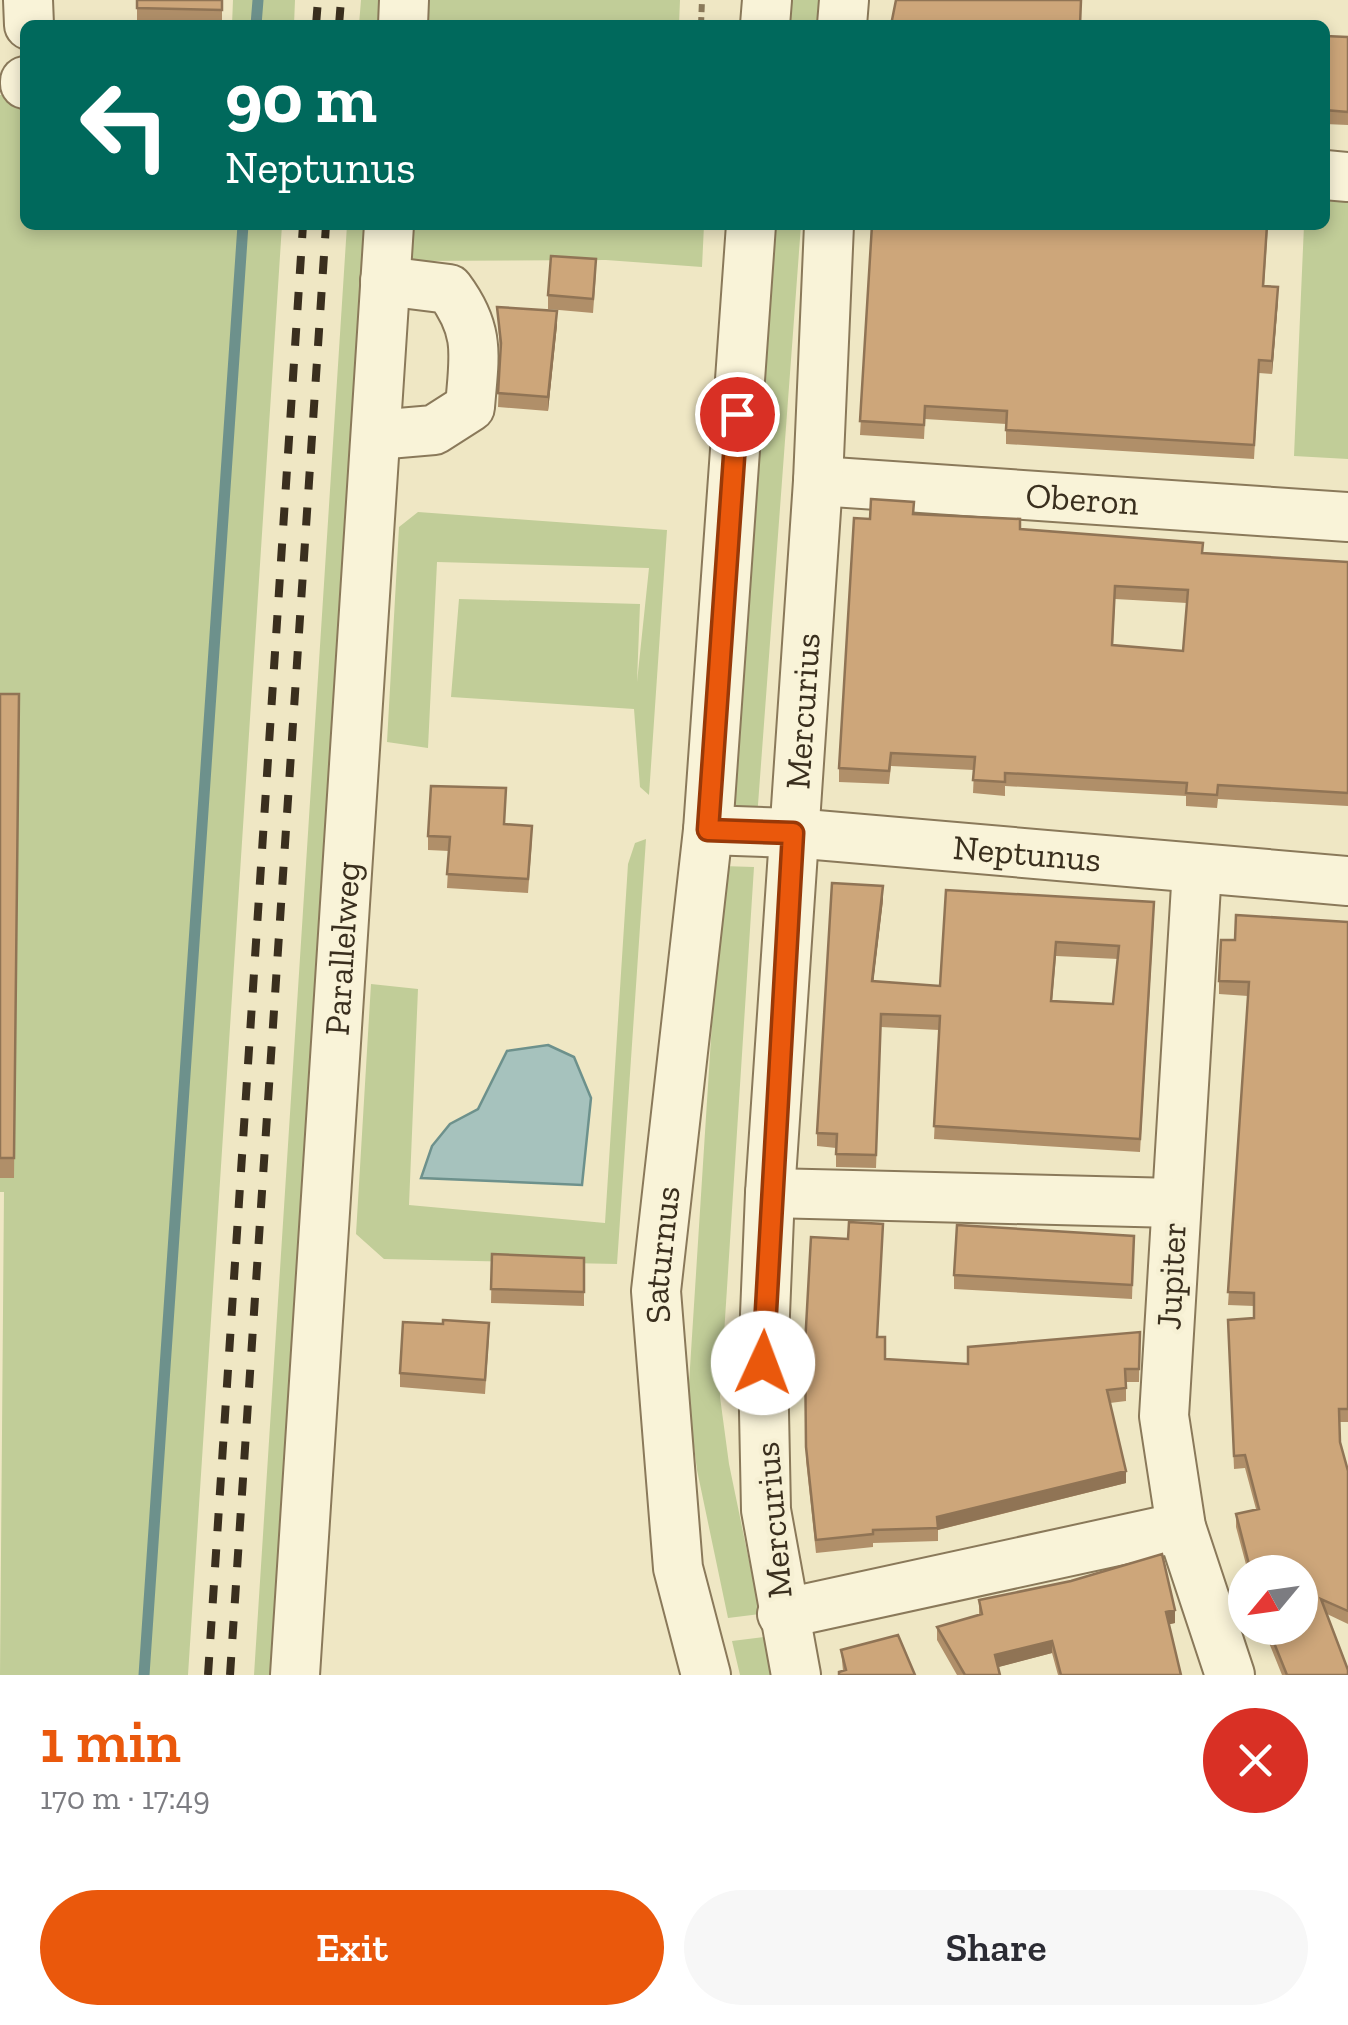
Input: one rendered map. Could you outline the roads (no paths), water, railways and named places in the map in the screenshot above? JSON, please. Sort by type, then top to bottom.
[{"type":"street","name":"Parallelweg","points":[[296,1675],[389,230]]},
{"type":"street","points":[[708,830],[751,230]]},
{"type":"street","name":"Mercurius","points":[[796,1675],[766,1510],[763,1363],[770,1193],[818,482],[830,230]]},
{"type":"street","points":[[376,434],[434,430],[470,407],[476,348],[468,314],[448,289],[385,281]]},
{"type":"street","name":"Oberon","points":[[818,482],[1348,517]]},
{"type":"street","name":"Neptunus","points":[[708,830],[793,833],[1348,880]]},
{"type":"street","name":"Saturnus","points":[[706,1675],[678,1568],[656,1291],[708,830]]},
{"type":"street","name":"Jupiter","points":[[1198,869],[1164,1416],[1181,1527],[1230,1675]]},
{"type":"street","points":[[770,1193],[1175,1203]]},
{"type":"street","points":[[782,1614],[1181,1527]]},
{"type":"water","points":[[548,1045],[574,1057],[591,1098],[582,1185],[421,1178],[432,1146],[450,1124],[478,1109],[507,1051]]},
{"type":"waterway","points":[[256,20],[258,0]]},
{"type":"waterway","points":[[144,1675],[243,230]]},
{"type":"railway","points":[[316,20],[318,0]]},
{"type":"railway","points":[[339,20],[341,0]]},
{"type":"railway","points":[[208,1675],[303,230]]},
{"type":"railway","points":[[230,1675],[326,230]]}]
